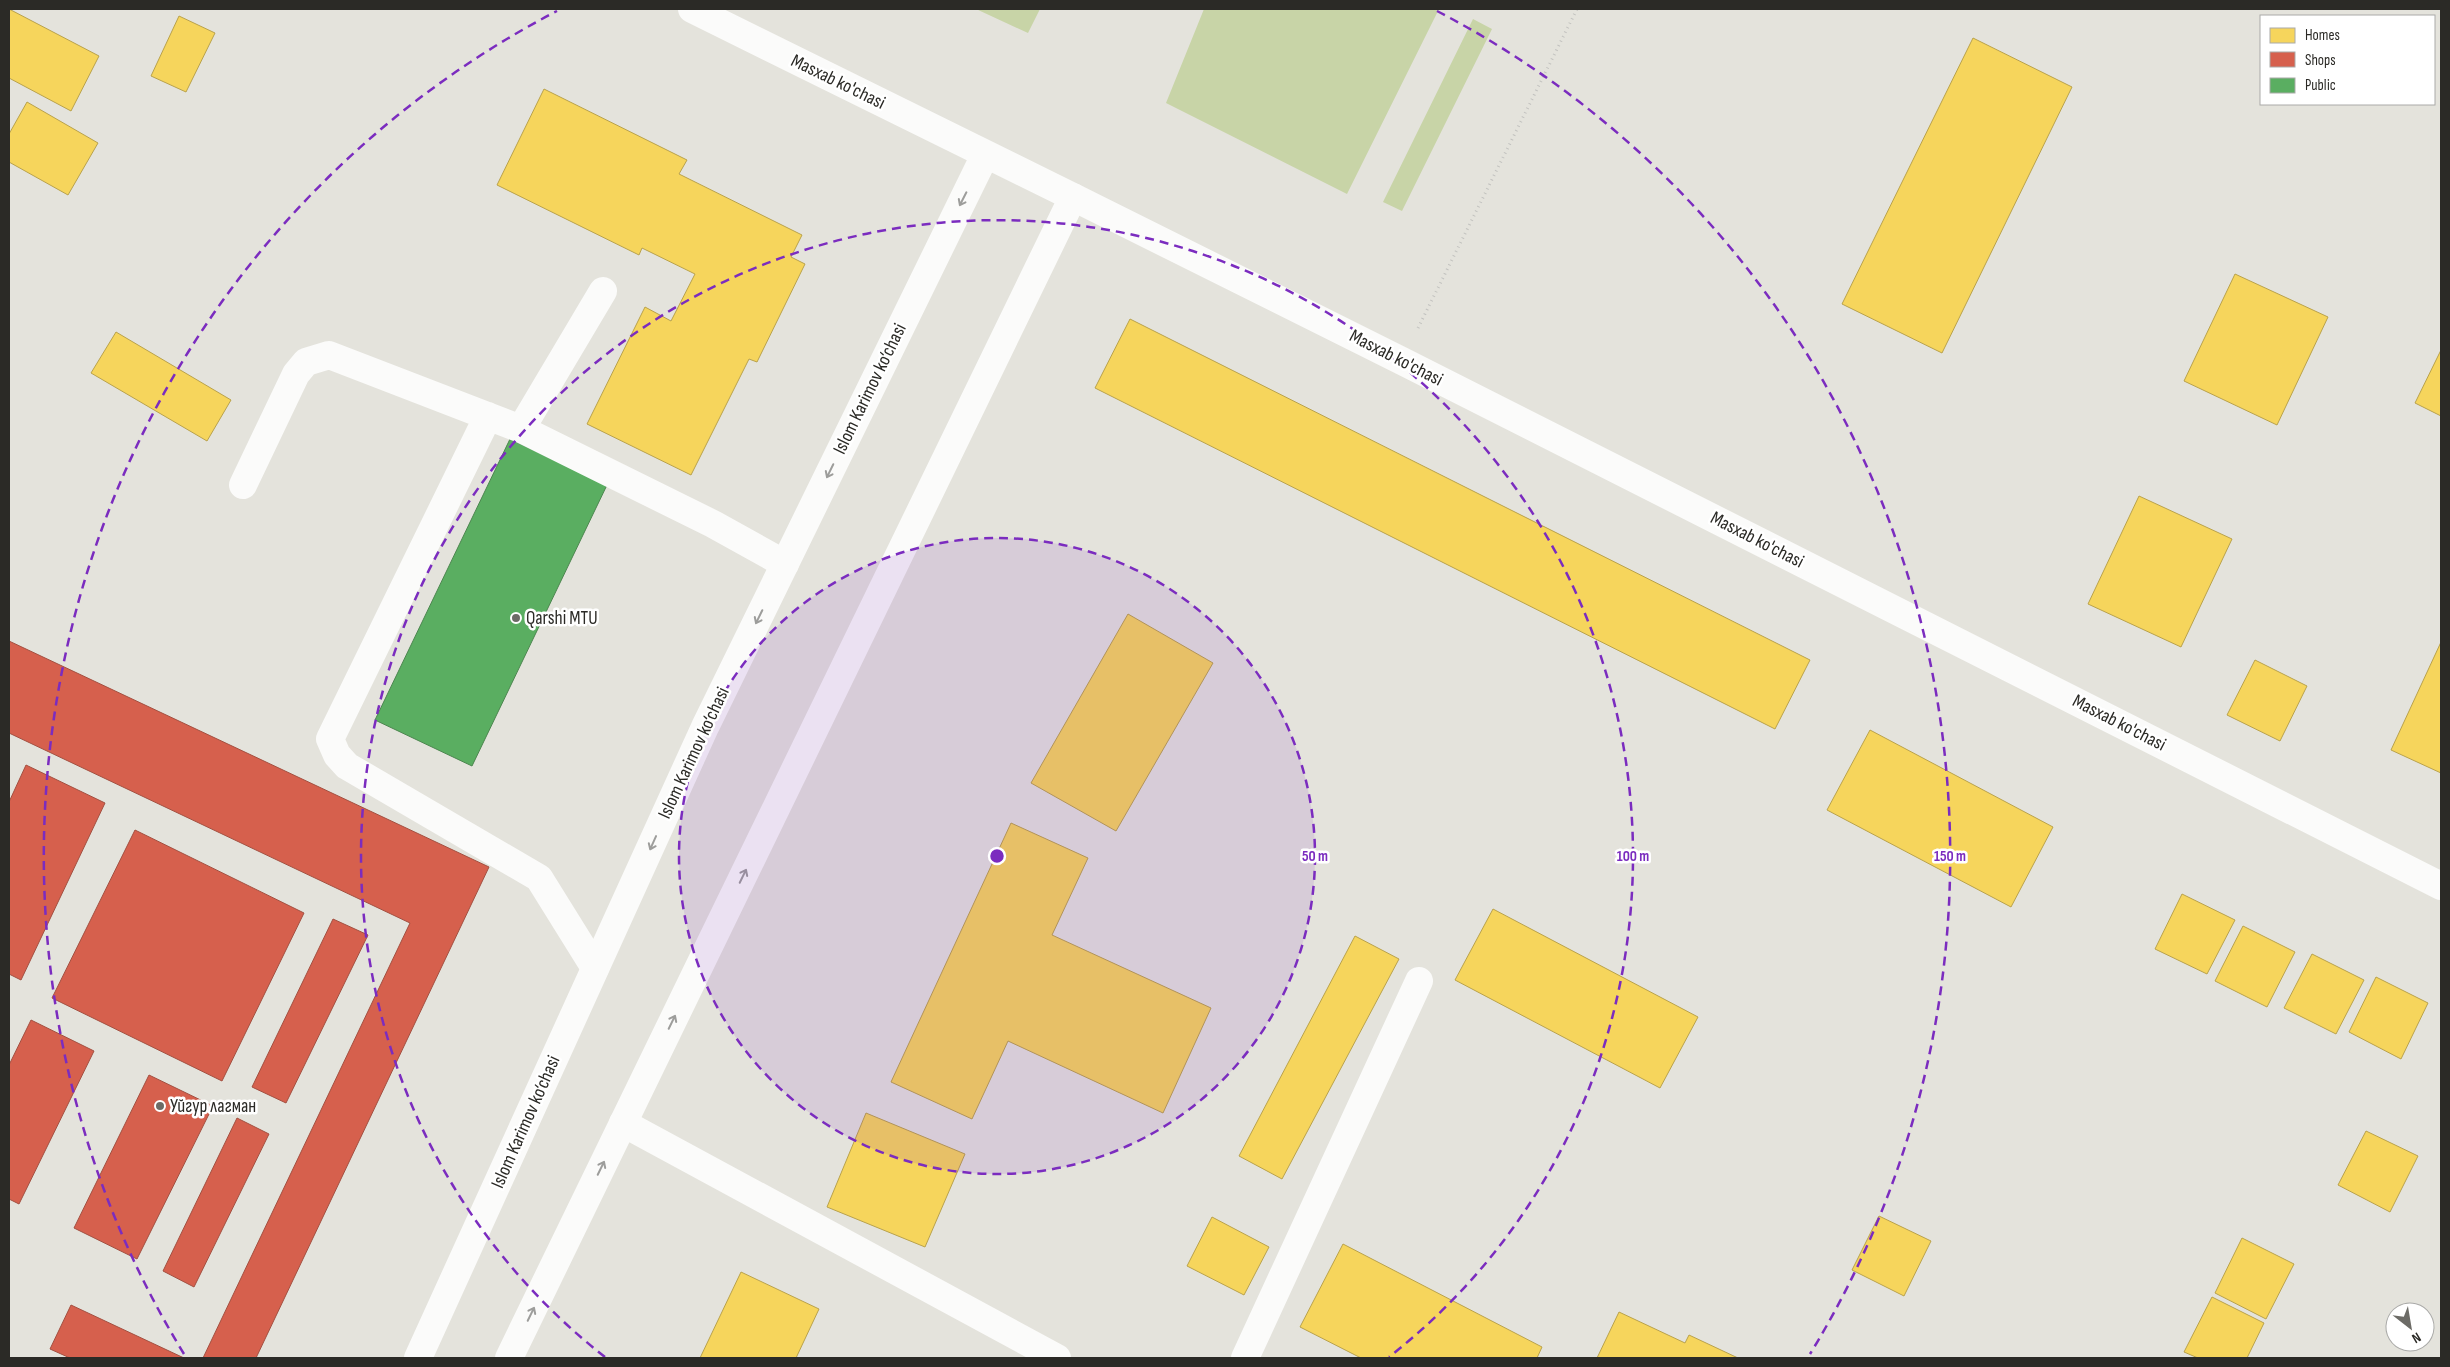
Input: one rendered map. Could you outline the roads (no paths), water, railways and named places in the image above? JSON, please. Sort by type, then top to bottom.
[{"type":"main road","name":"Masxab ko'chasi","points":[[692,9],[1402,361],[2441,886]]},
{"type":"main road","name":"Islom Karimov ko‘chasi","points":[[418,1358],[705,727],[985,155]]},
{"type":"main road","points":[[509,1358],[1072,197]]},
{"type":"main road","points":[[520,429],[603,291]]},
{"type":"main road","points":[[243,485],[296,374],[306,362],[329,355],[520,429],[713,524],[785,564]]},
{"type":"main road","points":[[488,416],[330,739],[337,755],[347,766],[539,878],[595,968]]},
{"type":"main road","points":[[1245,1358],[1420,981]]},
{"type":"main road","points":[[623,1123],[1057,1358]]},
{"type":"place","name":"Qarshi MTU","points":[[516,618]]},
{"type":"place","name":"Уйгур лагман","points":[[160,1106]]}]
